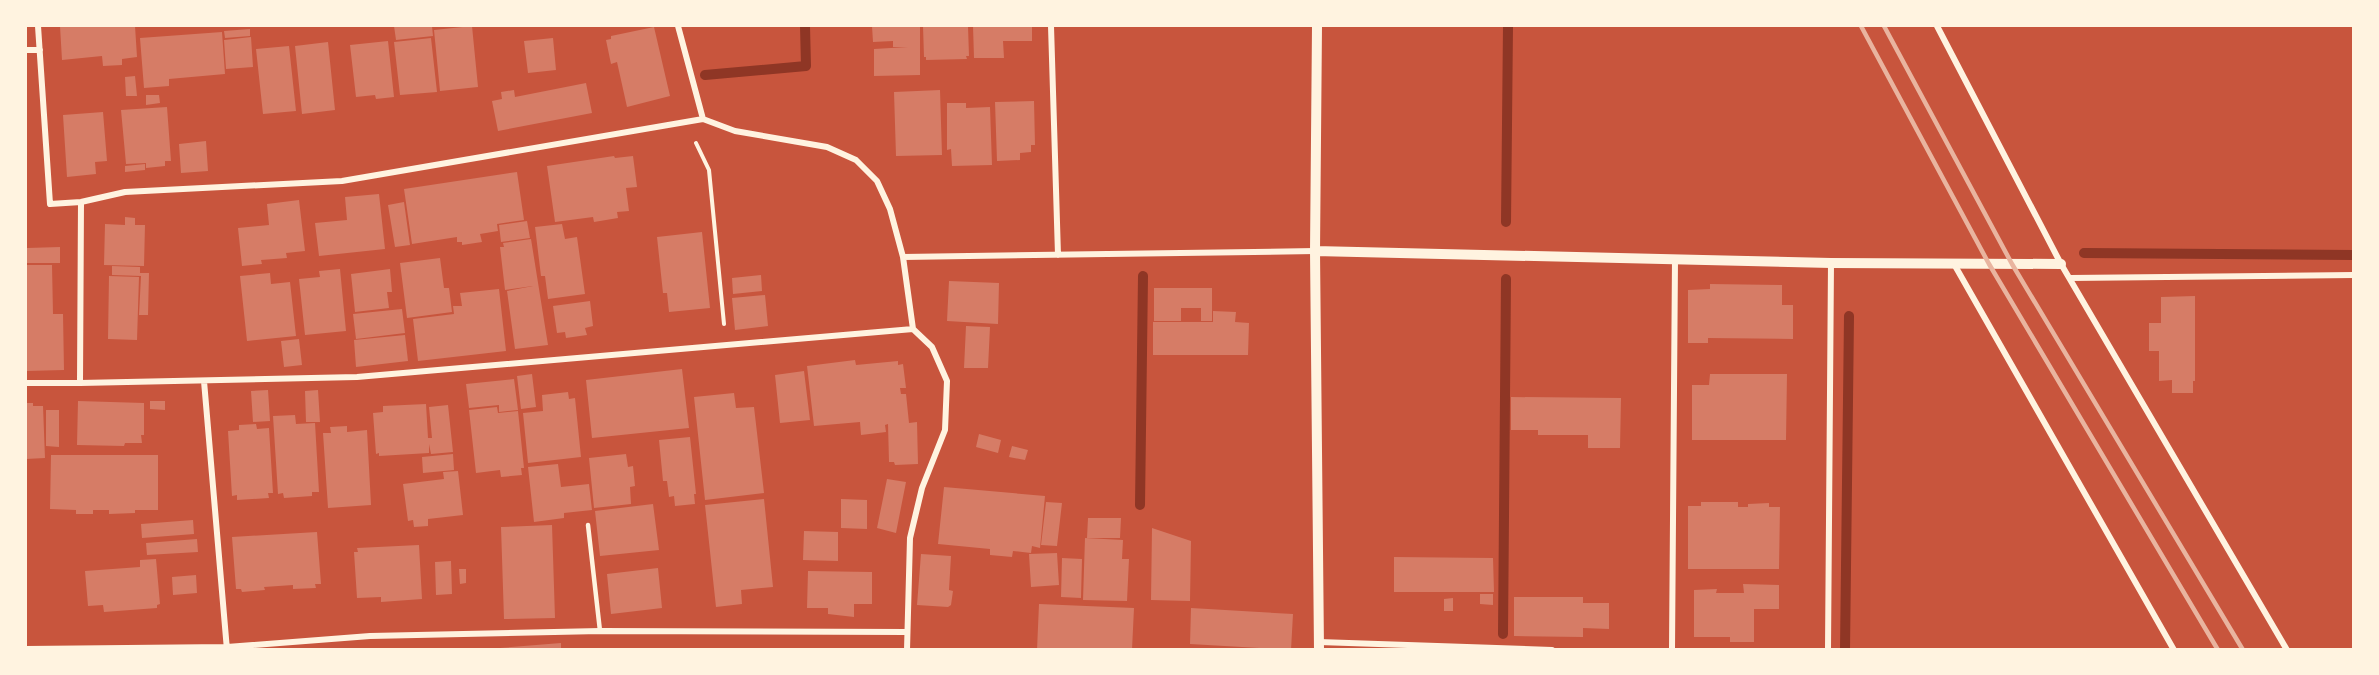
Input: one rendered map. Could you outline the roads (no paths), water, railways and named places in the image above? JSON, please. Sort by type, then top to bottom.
[{"type":"street","points":[[38,26],[50,204],[81,202],[125,192],[342,181],[703,119],[735,131],[827,147],[856,160],[877,181],[890,209],[903,257],[913,329],[932,347],[947,381],[945,429],[922,488],[910,538],[907,650]]},
{"type":"street","points":[[678,26],[703,119]]},
{"type":"street","points":[[1051,26],[1058,255]]},
{"type":"street","points":[[1317,26],[1315,251],[1319,646],[1552,650]]},
{"type":"street","points":[[1937,26],[2061,264],[2287,650]]},
{"type":"street","points":[[26,50],[40,50]]},
{"type":"street","points":[[80,383],[81,202]]},
{"type":"street","points":[[903,257],[1315,251],[1831,263],[2061,264]]},
{"type":"street","points":[[1672,650],[1675,259]]},
{"type":"street","points":[[1828,650],[1831,263]]},
{"type":"street","points":[[1954,264],[2174,650]]},
{"type":"street","points":[[2070,278],[2354,275]]},
{"type":"street","points":[[26,383],[357,376],[913,329]]},
{"type":"street","points":[[204,381],[227,648]]},
{"type":"street","points":[[26,649],[227,648],[370,636],[600,631],[907,632]]},
{"type":"lane","points":[[588,525],[600,631]]},
{"type":"waterway","points":[[705,75],[806,66],[805,26]]},
{"type":"waterway","points":[[1506,222],[1508,26]]},
{"type":"waterway","points":[[2084,253],[2354,255]]},
{"type":"waterway","points":[[1140,505],[1143,276]]},
{"type":"waterway","points":[[1503,634],[1506,279]]},
{"type":"waterway","points":[[1845,650],[1849,316]]},
{"type":"railway","points":[[1861,26],[1989,264],[2218,650]]},
{"type":"railway","points":[[1884,26],[2012,264],[2243,650]]}]
